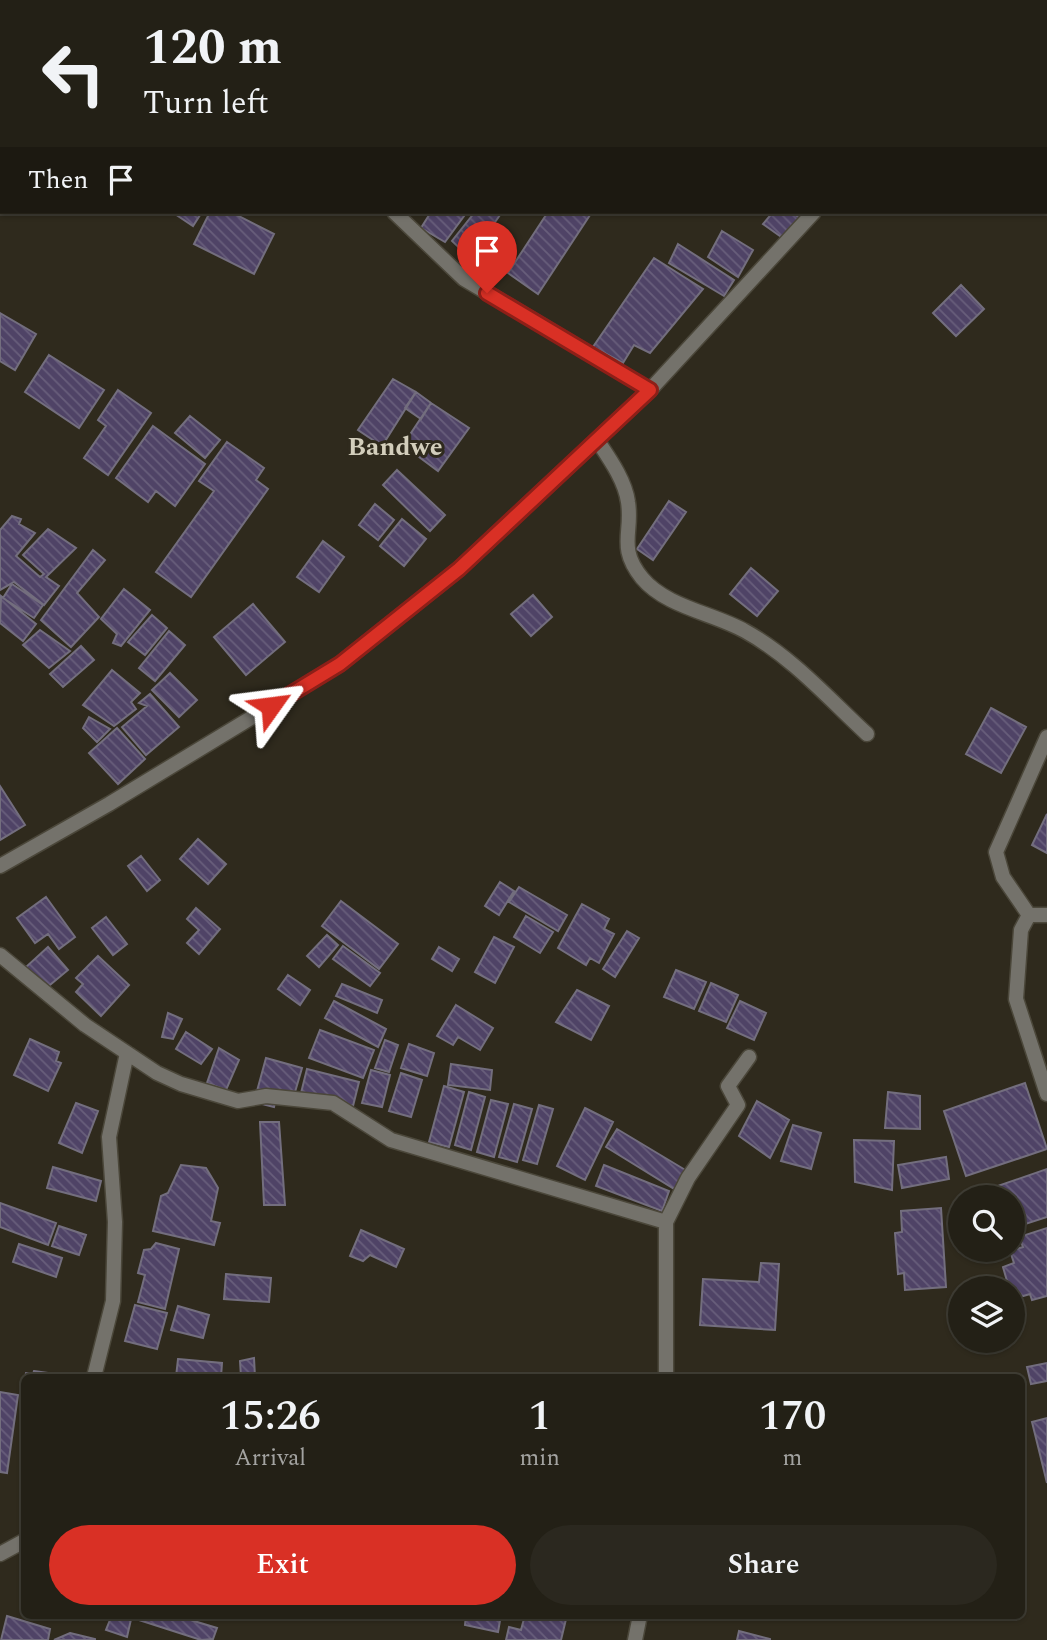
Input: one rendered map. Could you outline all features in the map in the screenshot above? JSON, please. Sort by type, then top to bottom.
[{"type":"street","points":[[396,214],[464,279],[650,390]]},
{"type":"street","points":[[0,866],[109,804],[340,664],[459,569],[650,390],[812,214]]},
{"type":"street","points":[[597,440],[614,466],[628,502],[626,549],[642,578],[668,597],[744,630],[779,652],[867,734]]},
{"type":"street","points":[[1029,915],[1003,877],[996,852],[1047,737]]},
{"type":"street","points":[[1029,915],[1047,915]]},
{"type":"street","points":[[1029,915],[1021,930],[1016,999],[1047,1094]]},
{"type":"street","points":[[0,955],[85,1026],[157,1073],[208,1095],[238,1101],[265,1096],[333,1103],[391,1140],[666,1222]]},
{"type":"street","points":[[95,1374],[113,1301],[115,1222],[109,1137],[127,1053]]},
{"type":"street","points":[[666,1374],[666,1222],[688,1178],[737,1105],[728,1086],[749,1057]]},
{"type":"street","points":[[0,1553],[21,1542]]},
{"type":"street","points":[[635,1640],[639,1619]]},
{"type":"building","points":[[175,214],[201,214],[193,226]]},
{"type":"building","points":[[209,214],[235,214],[274,234],[254,274],[194,244]]},
{"type":"building","points":[[430,214],[466,214],[445,242],[421,228]]},
{"type":"building","points":[[473,214],[500,215],[470,258],[452,241]]},
{"type":"building","points":[[547,214],[591,214],[538,294],[508,273]]},
{"type":"building","points":[[771,214],[794,214],[801,219],[784,239],[763,224]]},
{"type":"building","points":[[722,231],[753,250],[738,277],[708,257]]},
{"type":"building","points":[[678,244],[734,280],[724,296],[669,263]]},
{"type":"building","points":[[654,258],[703,289],[650,353],[634,345],[623,363],[593,347]]},
{"type":"building","points":[[961,285],[984,309],[956,336],[933,313]]},
{"type":"building","points":[[0,313],[36,334],[15,370],[0,361]]},
{"type":"building","points":[[49,355],[104,390],[79,428],[25,392]]},
{"type":"building","points":[[393,379],[416,392],[382,446],[358,430]]},
{"type":"building","points":[[118,390],[151,413],[108,475],[84,458],[106,426],[98,420]]},
{"type":"building","points":[[416,392],[431,403],[421,419],[405,408]]},
{"type":"building","points":[[431,403],[469,428],[438,471],[403,445]]},
{"type":"building","points":[[190,416],[220,440],[205,458],[175,433]]},
{"type":"building","points":[[153,426],[205,464],[175,506],[156,491],[148,502],[116,478]]},
{"type":"building","points":[[227,442],[264,468],[256,480],[268,489],[191,597],[156,572],[214,491],[199,481]]},
{"type":"building","points":[[397,470],[445,515],[430,531],[383,485]]},
{"type":"building","points":[[669,501],[686,512],[653,560],[637,549]]},
{"type":"building","points":[[375,504],[394,520],[378,540],[359,525]]},
{"type":"building","points":[[12,516],[21,519],[19,524],[35,533],[16,556],[40,577],[44,574],[23,555],[48,529],[76,548],[46,577],[59,586],[44,605],[14,582],[0,590],[0,530]]},
{"type":"building","points":[[402,519],[426,539],[404,566],[380,546]]},
{"type":"building","points":[[323,541],[344,557],[319,592],[297,577]]},
{"type":"building","points":[[93,550],[105,560],[77,593],[99,617],[71,647],[41,620]]},
{"type":"building","points":[[751,568],[778,591],[757,616],[730,594]]},
{"type":"building","points":[[12,584],[43,605],[34,618],[3,598]]},
{"type":"building","points":[[124,589],[150,610],[121,646],[113,643],[117,634],[101,619]]},
{"type":"building","points":[[533,595],[552,617],[531,636],[511,614]]},
{"type":"building","points":[[1,596],[36,624],[23,641],[0,623]]},
{"type":"building","points":[[253,604],[285,642],[246,675],[214,637]]},
{"type":"building","points":[[152,615],[167,628],[145,655],[128,642]]},
{"type":"building","points":[[40,630],[70,651],[49,668],[23,645]]},
{"type":"building","points":[[169,631],[185,645],[155,681],[139,668]]},
{"type":"building","points":[[81,646],[94,660],[63,687],[50,674]]},
{"type":"building","points":[[112,670],[140,693],[131,702],[136,709],[114,726],[83,705]]},
{"type":"building","points":[[170,673],[197,700],[179,717],[152,690]]},
{"type":"building","points":[[150,694],[179,727],[146,755],[122,727],[147,706],[139,703]]},
{"type":"building","points":[[991,708],[1026,727],[1001,773],[966,754]]},
{"type":"building","points":[[89,717],[110,729],[97,742],[83,728]]},
{"type":"building","points":[[117,728],[145,759],[118,784],[89,753]]},
{"type":"building","points":[[0,786],[25,825],[0,840]]},
{"type":"building","points":[[1047,814],[1047,853],[1032,845]]},
{"type":"building","points":[[198,839],[226,864],[208,884],[180,859]]},
{"type":"building","points":[[141,856],[160,880],[147,891],[128,866]]},
{"type":"building","points":[[500,882],[514,891],[499,915],[485,906]]},
{"type":"building","points":[[519,887],[567,915],[558,931],[509,902]]},
{"type":"building","points":[[46,897],[75,937],[59,949],[48,934],[35,943],[17,918]]},
{"type":"building","points":[[341,901],[398,944],[379,969],[322,926]]},
{"type":"building","points":[[582,904],[609,919],[604,929],[614,934],[599,963],[590,958],[586,965],[558,948]]},
{"type":"building","points":[[196,908],[220,929],[199,954],[187,943],[199,930],[187,919]]},
{"type":"building","points":[[526,916],[553,932],[540,953],[514,937]]},
{"type":"building","points":[[106,917],[127,944],[113,955],[92,928]]},
{"type":"building","points":[[627,931],[639,938],[615,977],[603,969]]},
{"type":"building","points":[[327,935],[338,945],[319,967],[307,956]]},
{"type":"building","points":[[494,937],[514,947],[495,983],[475,972]]},
{"type":"building","points":[[343,946],[380,973],[370,986],[333,959]]},
{"type":"building","points":[[48,947],[68,970],[45,989],[26,967]]},
{"type":"building","points":[[439,947],[459,959],[452,971],[432,959]]},
{"type":"building","points":[[98,956],[129,985],[101,1016],[76,992],[83,984],[76,978]]},
{"type":"building","points":[[676,970],[706,982],[694,1009],[664,997]]},
{"type":"building","points":[[288,975],[310,990],[300,1005],[278,989]]},
{"type":"building","points":[[711,983],[738,995],[726,1022],[699,1011]]},
{"type":"building","points":[[342,984],[382,1000],[377,1013],[336,996]]},
{"type":"building","points":[[577,990],[609,1006],[591,1040],[556,1022]]},
{"type":"building","points":[[334,1001],[386,1029],[378,1047],[325,1018]]},
{"type":"building","points":[[740,1001],[766,1013],[754,1040],[727,1028]]},
{"type":"building","points":[[456,1005],[493,1028],[480,1050],[458,1037],[453,1045],[437,1036]]},
{"type":"building","points":[[168,1013],[182,1019],[173,1039],[162,1037]]},
{"type":"building","points":[[320,1030],[374,1050],[363,1078],[309,1058]]},
{"type":"building","points":[[186,1032],[212,1049],[201,1064],[176,1049]]},
{"type":"building","points":[[30,1039],[59,1052],[56,1061],[61,1063],[48,1091],[14,1075]]},
{"type":"building","points":[[385,1040],[398,1045],[389,1072],[375,1068]]},
{"type":"building","points":[[409,1044],[434,1053],[427,1076],[401,1068]]},
{"type":"building","points":[[219,1048],[239,1060],[226,1090],[207,1083]]},
{"type":"building","points":[[266,1058],[302,1068],[293,1099],[277,1094],[274,1107],[254,1102]]},
{"type":"building","points":[[451,1064],[492,1070],[490,1090],[448,1085]]},
{"type":"building","points":[[307,1069],[359,1082],[353,1106],[301,1093]]},
{"type":"building","points":[[371,1070],[390,1075],[382,1107],[362,1103]]},
{"type":"building","points":[[401,1073],[422,1080],[411,1117],[389,1111]]},
{"type":"building","points":[[1025,1083],[1047,1149],[966,1176],[944,1111]]},
{"type":"building","points":[[444,1086],[464,1092],[449,1147],[429,1142]]},
{"type":"building","points":[[469,1092],[485,1097],[471,1150],[455,1145]]},
{"type":"building","points":[[888,1092],[920,1096],[920,1129],[885,1128]]},
{"type":"building","points":[[491,1100],[508,1104],[494,1157],[477,1152]]},
{"type":"building","points":[[757,1101],[789,1120],[770,1158],[739,1136]]},
{"type":"building","points":[[76,1103],[98,1111],[82,1153],[59,1143]]},
{"type":"building","points":[[514,1104],[532,1109],[517,1162],[499,1157]]},
{"type":"building","points":[[539,1105],[553,1109],[537,1164],[523,1160]]},
{"type":"building","points":[[585,1108],[613,1122],[585,1180],[557,1166]]},
{"type":"building","points":[[260,1122],[279,1122],[285,1205],[264,1205]]},
{"type":"building","points":[[793,1125],[821,1133],[811,1169],[781,1161]]},
{"type":"building","points":[[617,1129],[687,1171],[676,1190],[606,1147]]},
{"type":"building","points":[[854,1140],[894,1141],[892,1190],[855,1182]]},
{"type":"building","points":[[946,1157],[949,1179],[902,1188],[898,1165]]},
{"type":"building","points":[[181,1165],[206,1168],[218,1188],[211,1221],[220,1223],[214,1245],[153,1231],[161,1196],[168,1193]]},
{"type":"building","points":[[604,1165],[669,1191],[662,1211],[596,1186]]},
{"type":"building","points":[[53,1167],[101,1181],[96,1201],[47,1188]]},
{"type":"building","points":[[1047,1169],[1047,1217],[1025,1224],[1025,1185],[1001,1185]]},
{"type":"building","points":[[0,1203],[56,1223],[48,1245],[0,1227]]},
{"type":"building","points":[[941,1208],[946,1287],[905,1290],[904,1273],[898,1274],[895,1233],[902,1232],[901,1211]]},
{"type":"building","points":[[59,1226],[86,1235],[79,1255],[52,1246]]},
{"type":"building","points":[[1047,1228],[1047,1296],[1032,1300],[1030,1294],[1025,1295],[1025,1276],[1006,1276],[1003,1267],[1014,1262],[1025,1262],[1025,1235]]},
{"type":"building","points":[[361,1230],[404,1249],[396,1267],[370,1255],[363,1261],[350,1256]]},
{"type":"building","points":[[156,1243],[179,1249],[165,1309],[138,1302],[145,1275],[138,1273],[144,1250],[151,1249]]},
{"type":"building","points":[[19,1244],[62,1258],[56,1277],[13,1262]]},
{"type":"building","points":[[761,1263],[779,1264],[775,1330],[700,1325],[703,1279],[759,1282]]},
{"type":"building","points":[[226,1274],[271,1278],[269,1302],[224,1299]]},
{"type":"building","points":[[135,1305],[167,1313],[157,1349],[125,1341]]},
{"type":"building","points":[[178,1306],[209,1315],[203,1338],[171,1330]]},
{"type":"building","points":[[254,1358],[255,1374],[241,1374],[240,1361]]},
{"type":"building","points":[[178,1359],[222,1363],[221,1374],[176,1374]]},
{"type":"building","points":[[1047,1363],[1047,1381],[1031,1384],[1027,1367]]},
{"type":"building","points":[[34,1371],[56,1374],[33,1374]]},
{"type":"building","points":[[0,1392],[18,1395],[7,1473],[0,1472]]},
{"type":"building","points":[[1047,1418],[1047,1483],[1032,1422]]},
{"type":"building","points":[[7,1616],[50,1629],[48,1640],[1,1640]]},
{"type":"building","points":[[110,1619],[131,1619],[127,1637],[106,1630]]},
{"type":"building","points":[[136,1619],[187,1619],[217,1628],[213,1639],[201,1640]]},
{"type":"building","points":[[466,1619],[500,1619],[498,1632],[465,1625]]},
{"type":"building","points":[[524,1619],[566,1619],[561,1640],[506,1640],[509,1627],[521,1630]]},
{"type":"building","points":[[739,1631],[770,1639],[770,1640],[737,1640]]},
{"type":"building","points":[[70,1633],[95,1639],[95,1640],[54,1640]]},
{"type":"district","name":"Bandwe","points":[[395,446]]},
{"type":"route","points":[[271,706],[340,664],[459,569],[650,390],[487,293]]}]
